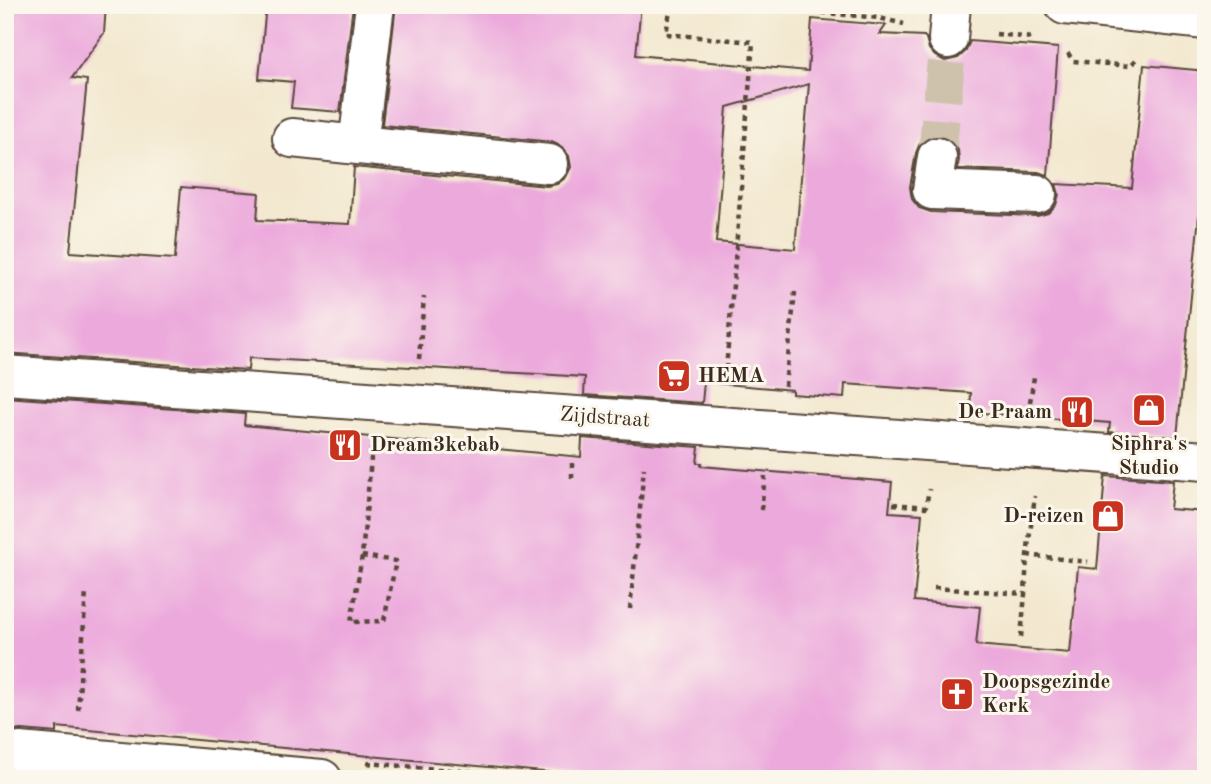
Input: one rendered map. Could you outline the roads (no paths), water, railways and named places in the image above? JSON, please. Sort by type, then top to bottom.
[{"type":"street","points":[[358,145],[375,5]]},
{"type":"street","points":[[1065,5],[1206,20]]},
{"type":"street","points":[[292,138],[549,163]]},
{"type":"street","points":[[936,157],[932,190],[1037,194]]},
{"type":"street","name":"Zijdstraat","points":[[5,375],[1206,461]]},
{"type":"street","points":[[20,752],[322,779]]},
{"type":"tunnel","points":[[937,157],[948,39]]},
{"type":"place","name":"HEMA","points":[[674,376]]},
{"type":"place","name":"Siphra's Studio","points":[[1149,410]]},
{"type":"place","name":"De Praam","points":[[1077,412]]},
{"type":"place","name":"Dream3kebab","points":[[345,445]]},
{"type":"place","name":"D-reizen","points":[[1108,516]]},
{"type":"place","name":"Doopsgezinde Kerk","points":[[957,694]]}]
